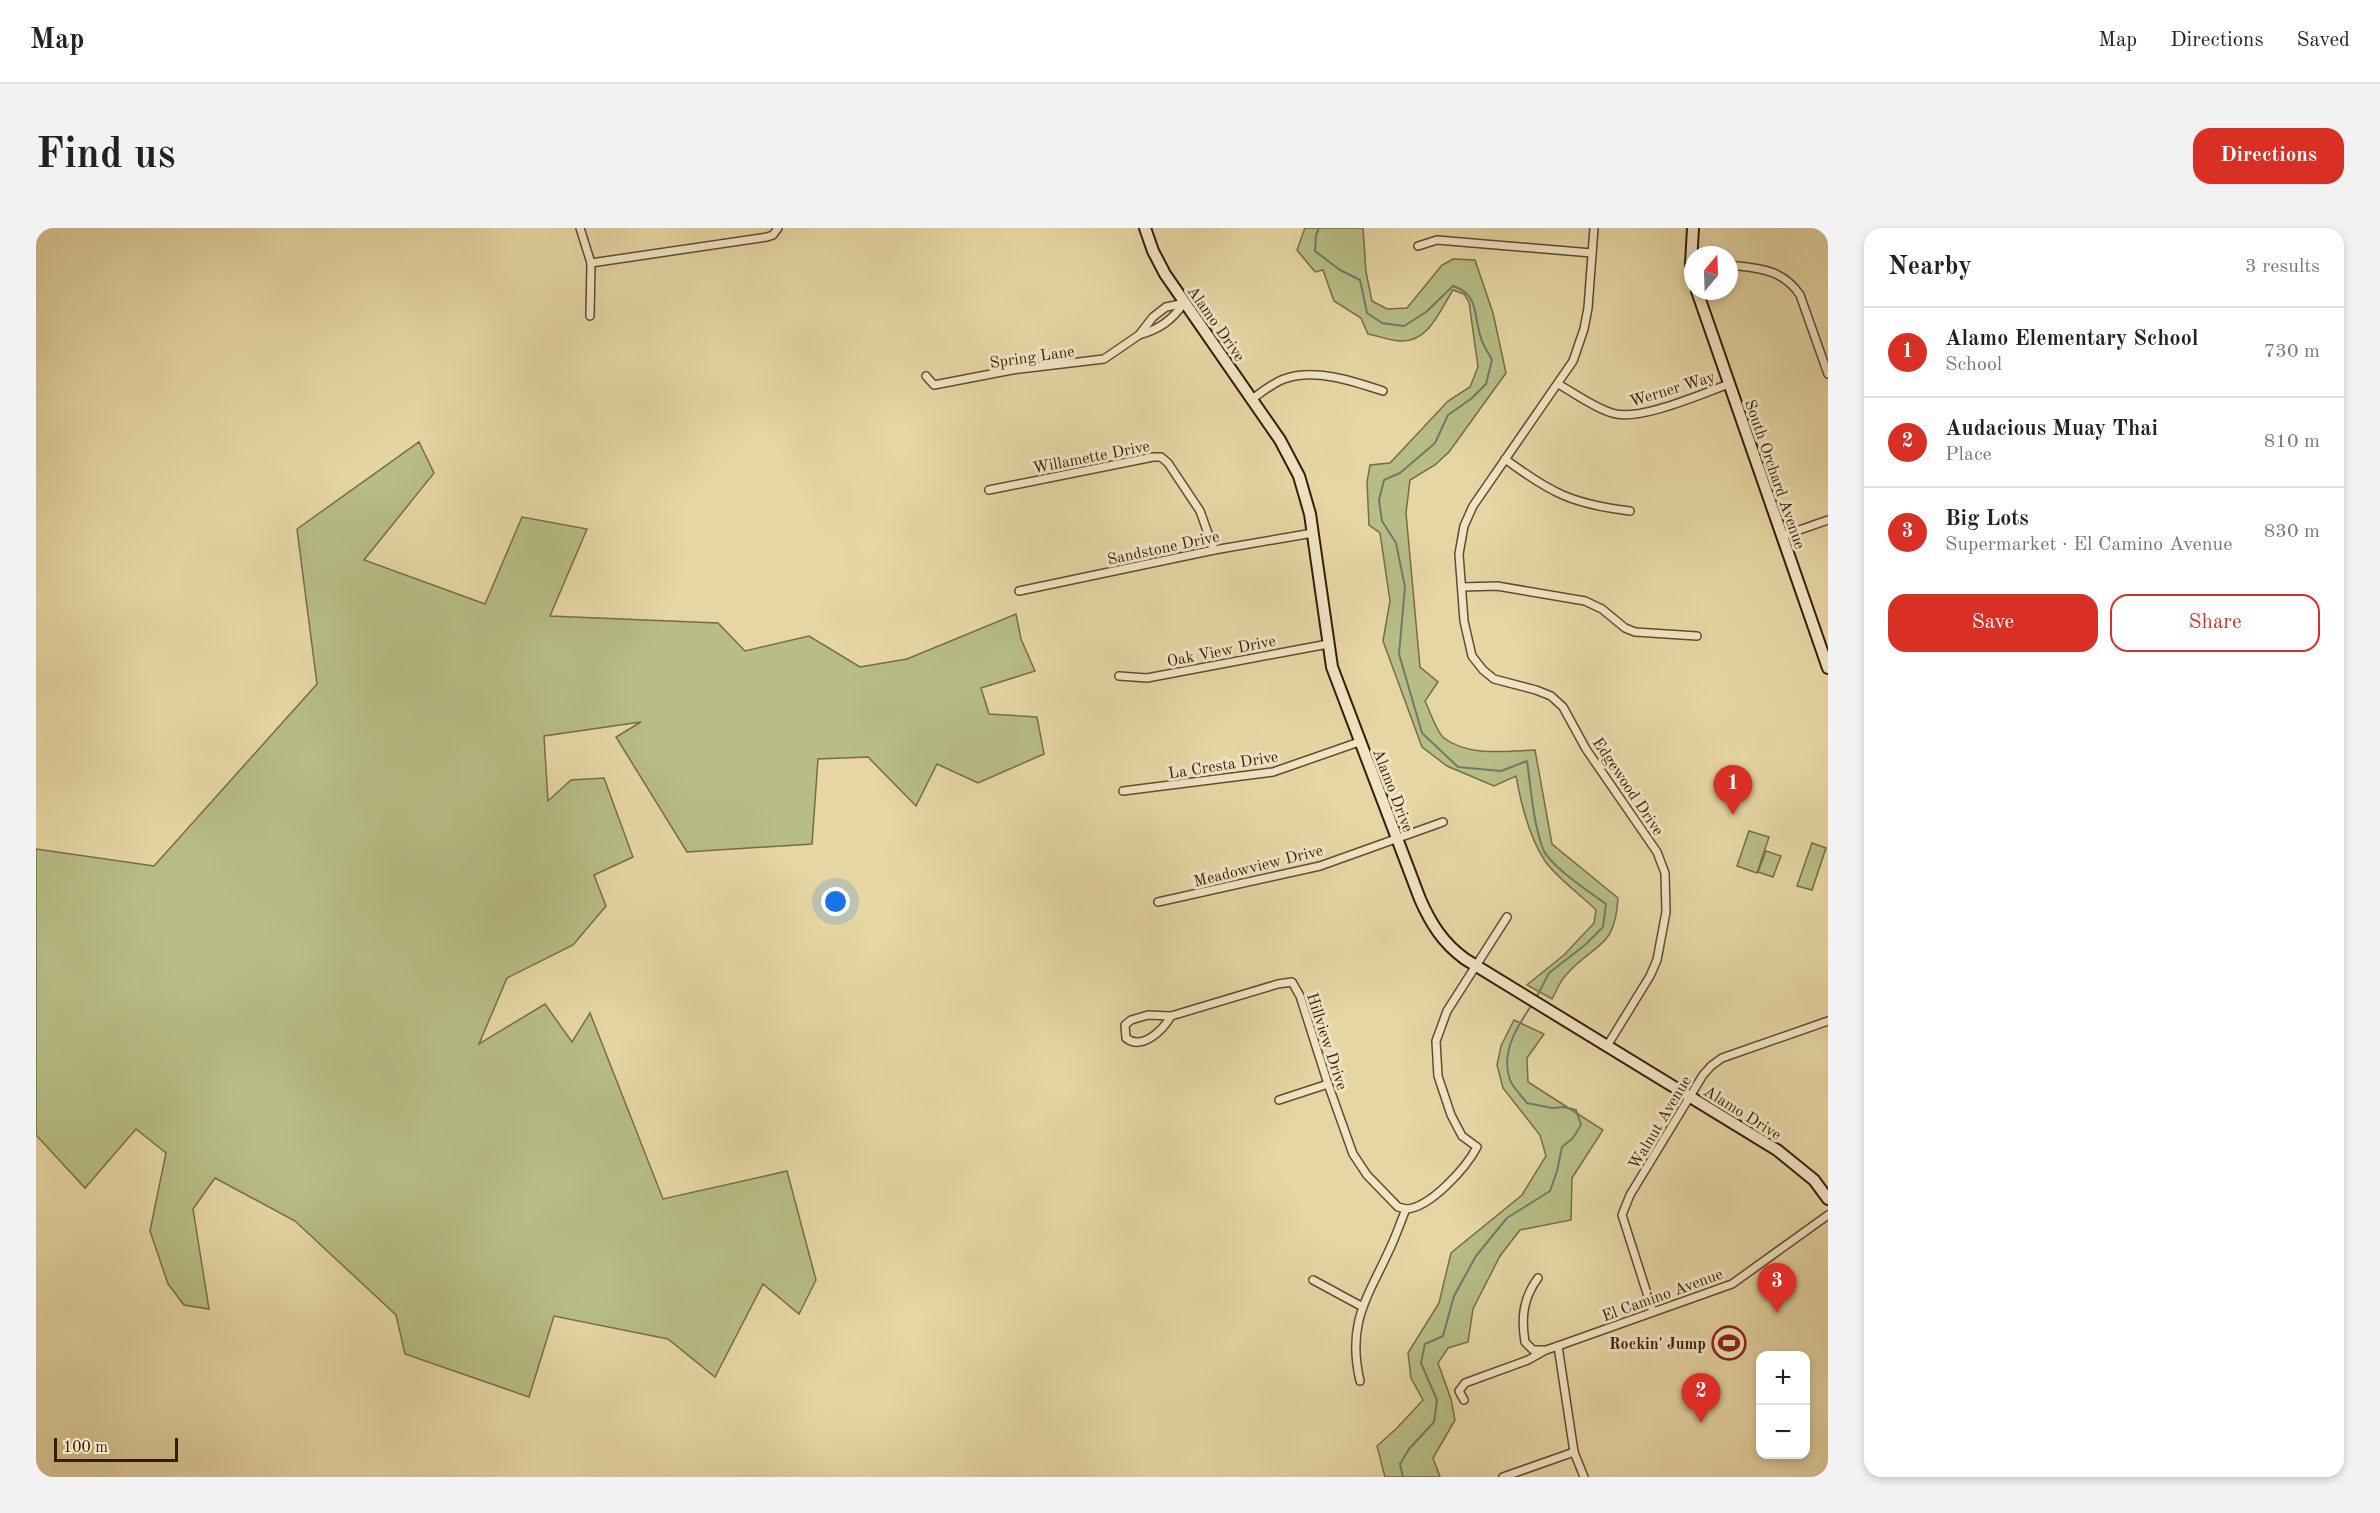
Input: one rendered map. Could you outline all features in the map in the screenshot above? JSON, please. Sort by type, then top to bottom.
[{"type":"main road","name":"Alamo Drive","points":[[1145,228],[1160,264],[1293,461],[1305,493],[1313,533],[1332,667],[1396,837],[1434,928],[1446,944],[1476,966],[1784,1155],[1814,1180],[1828,1199]]},
{"type":"main road","points":[[1693,228],[1693,246]]},
{"type":"main road","name":"South Orchard Avenue","points":[[1700,300],[1828,668]]},
{"type":"street","points":[[580,228],[591,263],[590,316]]},
{"type":"street","points":[[591,263],[766,237],[773,235],[778,228]]},
{"type":"street","name":"Edgewood Drive","points":[[1594,228],[1584,330],[1573,362],[1473,506],[1464,526],[1458,554],[1466,631],[1472,656],[1494,679],[1551,696],[1563,707],[1586,749],[1657,852],[1665,873],[1666,912],[1657,960],[1650,976],[1607,1046]]},
{"type":"street","points":[[1418,246],[1437,240],[1592,253]]},
{"type":"street","points":[[1738,266],[1769,271],[1793,284],[1800,295],[1828,374]]},
{"type":"street","name":"Spring Lane","points":[[926,376],[934,385],[1012,370],[1093,361],[1110,355],[1139,335],[1153,317],[1166,308],[1185,303]]},
{"type":"street","name":"Spring Lane","points":[[1139,335],[1156,330],[1174,317],[1185,303]]},
{"type":"street","points":[[1252,399],[1284,379],[1301,376],[1324,376],[1383,391]]},
{"type":"street","name":"Werner Way","points":[[1558,384],[1600,409],[1614,414],[1632,416],[1729,384]]},
{"type":"street","name":"Willamette Drive","points":[[989,490],[1161,457],[1168,463],[1200,511],[1214,550]]},
{"type":"street","points":[[1505,459],[1547,489],[1568,499],[1594,507],[1630,511]]},
{"type":"street","points":[[1782,536],[1828,520]]},
{"type":"street","name":"Sandstone Drive","points":[[1019,591],[1214,550],[1313,533]]},
{"type":"street","points":[[1462,588],[1497,586],[1585,601],[1602,609],[1625,628],[1635,632],[1697,636]]},
{"type":"street","name":"Oak View Drive","points":[[1119,676],[1147,678],[1328,644]]},
{"type":"street","name":"La Cresta Drive","points":[[1123,792],[1274,772],[1359,742]]},
{"type":"street","name":"Meadowview Drive","points":[[1158,902],[1320,866],[1443,822]]},
{"type":"street","points":[[1360,1381],[1356,1364],[1355,1341],[1361,1306],[1392,1245],[1406,1209],[1413,1209],[1429,1199],[1469,1162],[1477,1147],[1462,1136],[1455,1127],[1438,1076],[1436,1041],[1447,1011],[1507,917]]},
{"type":"street","name":"Hillview Drive","points":[[1171,1016],[1278,984],[1292,982],[1299,996],[1353,1154],[1373,1181],[1398,1207],[1406,1209]]},
{"type":"street","points":[[1148,1015],[1171,1016],[1165,1027],[1157,1035],[1148,1039],[1132,1042],[1124,1034],[1125,1025],[1131,1020],[1148,1015]]},
{"type":"street","name":"Walnut Avenue","points":[[1653,1312],[1622,1215],[1630,1195],[1707,1069],[1722,1058],[1828,1021]]},
{"type":"street","points":[[1279,1100],[1328,1084]]},
{"type":"street","name":"El Camino Avenue","points":[[1464,1400],[1459,1391],[1465,1383],[1528,1360],[1546,1350],[1732,1284],[1828,1215]]},
{"type":"street","points":[[1538,1278],[1531,1288],[1522,1313],[1525,1342],[1533,1350],[1546,1350]]},
{"type":"street","points":[[1313,1280],[1361,1306]]},
{"type":"street","points":[[1558,1346],[1574,1452],[1584,1477]]},
{"type":"street","points":[[1503,1477],[1574,1452]]},
{"type":"green space","points":[[1305,228],[1363,228],[1366,272],[1372,301],[1387,309],[1407,308],[1442,265],[1453,259],[1475,260],[1493,313],[1506,373],[1449,452],[1435,465],[1410,480],[1406,513],[1420,667],[1438,682],[1425,701],[1439,731],[1444,738],[1465,748],[1488,752],[1535,750],[1552,844],[1618,898],[1613,927],[1608,937],[1566,975],[1552,999],[1527,985],[1564,955],[1594,923],[1596,910],[1555,873],[1539,852],[1526,820],[1516,776],[1494,786],[1447,766],[1422,747],[1383,641],[1390,601],[1380,533],[1369,525],[1367,482],[1370,465],[1390,463],[1448,401],[1470,387],[1478,367],[1469,302],[1464,294],[1453,290],[1433,323],[1426,331],[1411,340],[1397,341],[1368,334],[1361,318],[1334,301],[1323,270],[1315,272],[1297,250]]},
{"type":"green space","points":[[419,442],[434,473],[364,560],[485,604],[522,517],[587,529],[550,616],[718,623],[745,651],[809,636],[860,667],[907,659],[1016,614],[1021,639],[1035,671],[981,688],[989,714],[1037,717],[1044,754],[978,783],[937,764],[916,806],[868,757],[818,759],[812,844],[687,852],[616,737],[641,722],[544,736],[548,801],[571,780],[604,778],[633,857],[594,875],[606,906],[573,945],[507,978],[479,1044],[545,1004],[572,1042],[590,1013],[663,1199],[787,1171],[816,1280],[799,1314],[763,1284],[715,1377],[668,1339],[554,1316],[529,1397],[405,1354],[396,1315],[295,1221],[215,1178],[193,1209],[209,1309],[184,1305],[168,1284],[150,1231],[166,1153],[136,1129],[85,1188],[36,1135],[36,849],[154,866],[317,684],[297,529]]},
{"type":"green space","points":[[1749,831],[1769,837],[1757,873],[1737,866]]},
{"type":"green space","points":[[1812,843],[1826,848],[1812,890],[1797,886]]},
{"type":"green space","points":[[1766,851],[1781,856],[1773,877],[1758,872]]},
{"type":"green space","points":[[1514,1020],[1544,1034],[1527,1058],[1528,1082],[1603,1130],[1572,1178],[1571,1220],[1520,1230],[1500,1256],[1473,1309],[1468,1342],[1448,1348],[1438,1363],[1451,1399],[1455,1420],[1433,1458],[1440,1477],[1385,1477],[1377,1446],[1423,1400],[1411,1378],[1408,1353],[1439,1303],[1451,1253],[1522,1195],[1546,1156],[1540,1135],[1503,1088],[1497,1065],[1501,1046]]},
{"type":"waterway","points":[[1319,228],[1315,251],[1340,270],[1360,280],[1367,313],[1382,323],[1404,326],[1426,312],[1453,286],[1462,290],[1472,300],[1482,341],[1492,360],[1486,384],[1472,398],[1448,415],[1435,443],[1400,473],[1384,480],[1379,500],[1382,521],[1396,543],[1405,587],[1399,654],[1422,733],[1458,767],[1501,771],[1527,761],[1535,817],[1543,849],[1562,871],[1606,904],[1603,927],[1585,945],[1549,973],[1536,998]]},
{"type":"waterway","points":[[1403,1477],[1400,1464],[1409,1449],[1434,1422],[1437,1400],[1421,1363],[1425,1344],[1443,1336],[1454,1296],[1476,1256],[1507,1218],[1550,1191],[1562,1147],[1573,1138],[1581,1125],[1576,1110],[1527,1103],[1510,1080],[1507,1059],[1509,1049],[1516,1030],[1533,1003]]},
{"type":"place","name":"Alamo Elementary School","points":[[1733,815]]},
{"type":"place","name":"Big Lots","points":[[1777,1313]]},
{"type":"place","name":"Rockin' Jump","points":[[1729,1343]]},
{"type":"place","name":"Audacious Muay Thai","points":[[1701,1423]]}]
